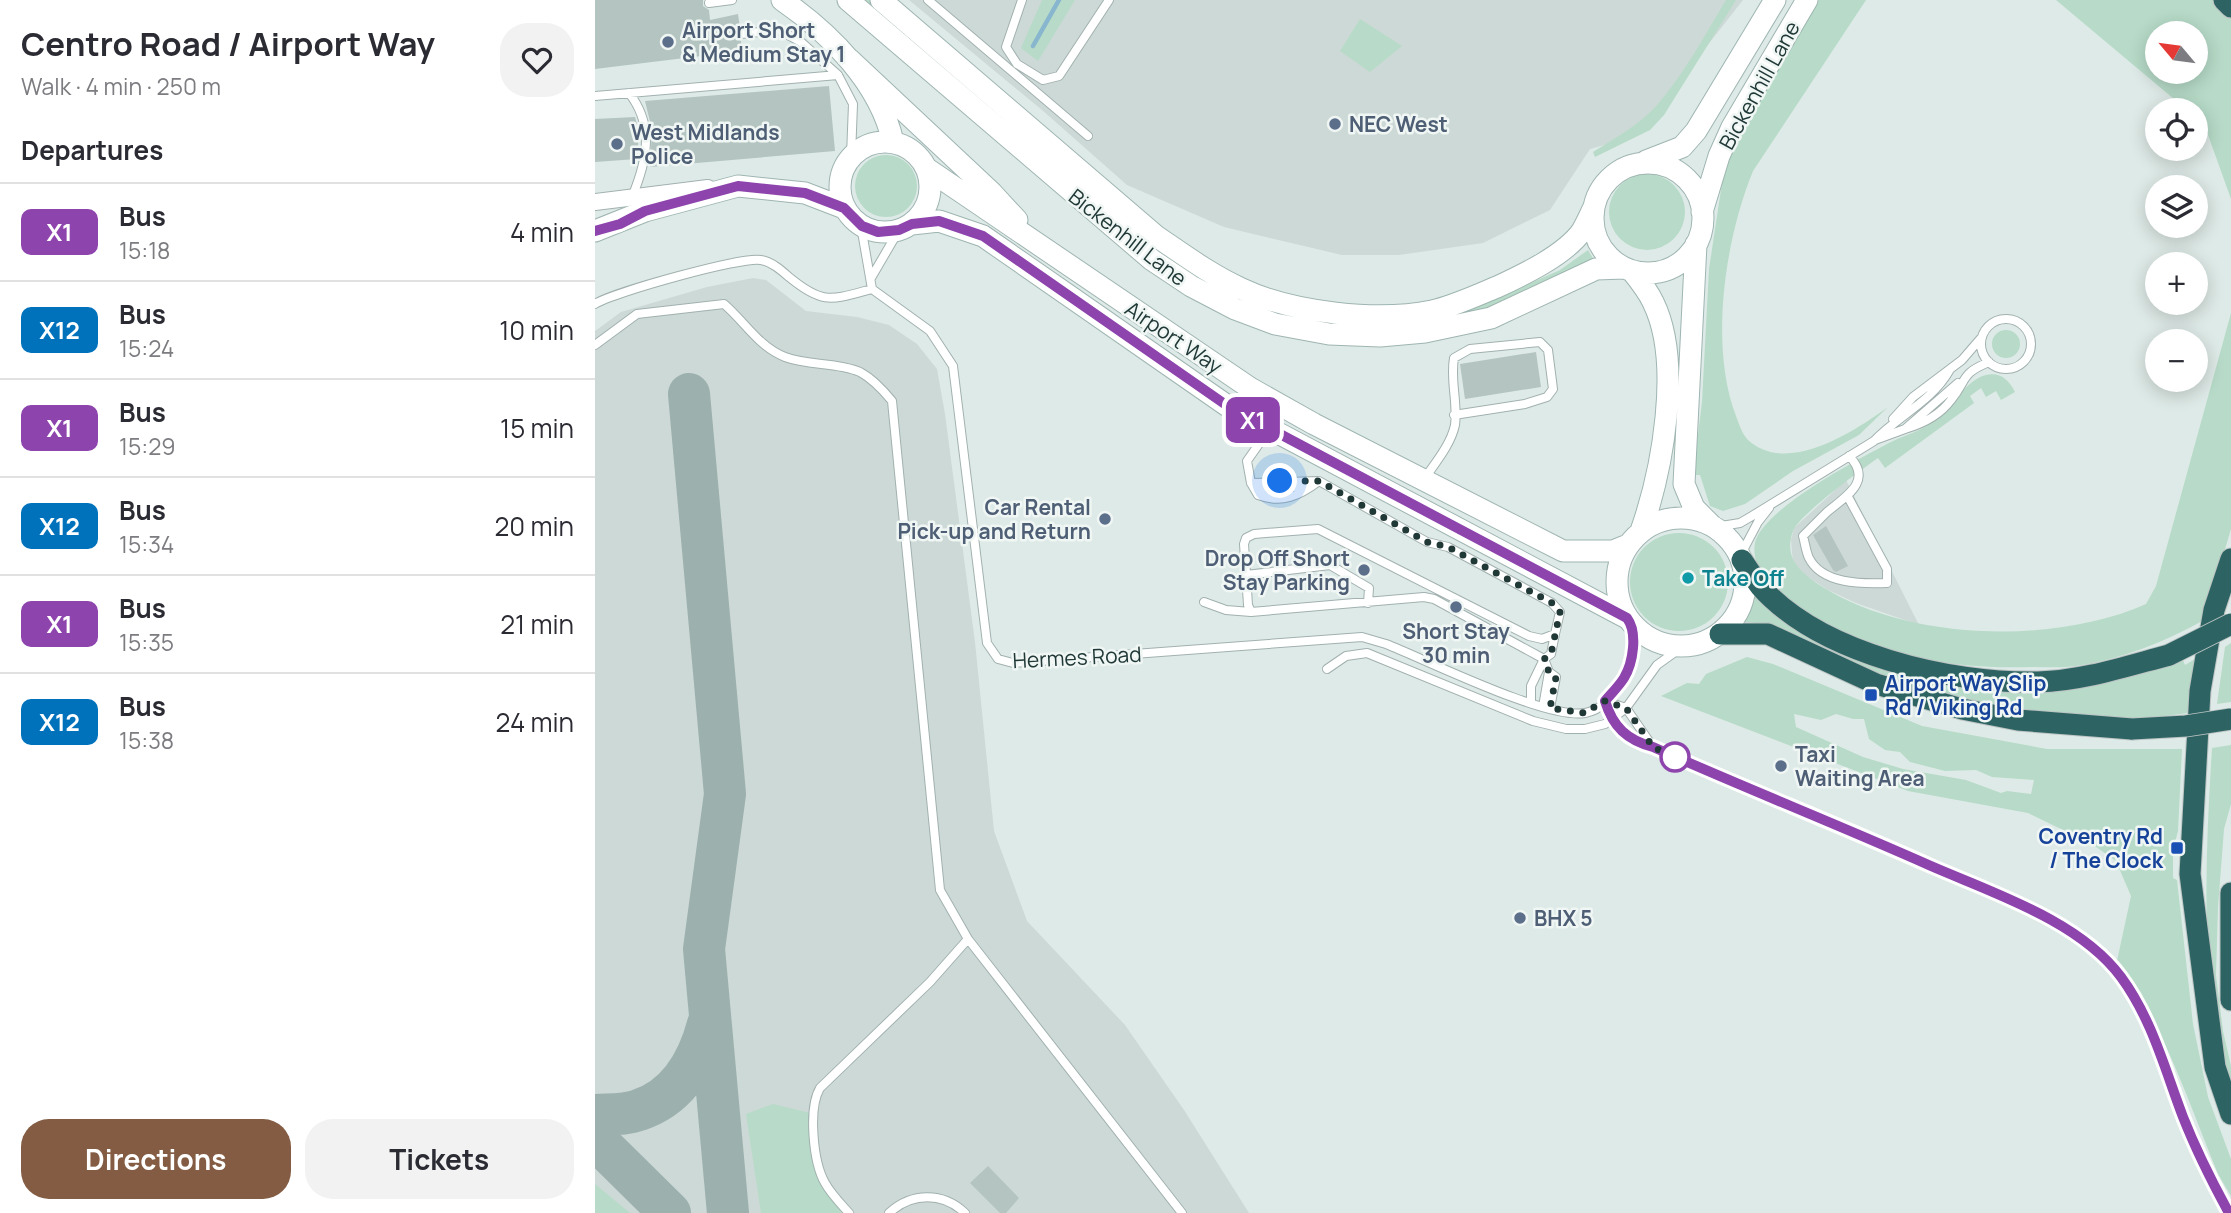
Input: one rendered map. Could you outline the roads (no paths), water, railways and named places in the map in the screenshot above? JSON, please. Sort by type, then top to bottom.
[{"type":"highway","points":[[2224,0],[2231,7]]},
{"type":"highway","points":[[1741,558],[1761,587],[1800,619],[1845,643],[1936,672],[1991,680],[2040,682],[2111,671],[2169,655],[2231,624]]},
{"type":"highway","points":[[2231,559],[2214,610],[2200,691],[2190,874],[2215,1067],[2231,1114]]},
{"type":"highway","points":[[2214,610],[2231,573]]},
{"type":"highway","points":[[1720,634],[1768,634],[1876,684],[1962,709],[2031,721],[2132,729],[2186,726],[2231,719]]},
{"type":"highway","points":[[2231,893],[2231,1000]]},
{"type":"street","points":[[782,0],[801,13],[885,115],[893,142]]},
{"type":"street","name":"Bickenhill Lane","points":[[848,0],[1152,260],[1191,286],[1235,309],[1275,324],[1329,334],[1380,336],[1425,332],[1491,318],[1596,269],[1628,269]]},
{"type":"street","name":"Bickenhill Lane","points":[[881,0],[1156,236],[1198,266],[1245,290],[1285,302],[1355,314],[1433,310],[1470,298],[1531,270],[1565,247],[1581,232],[1594,207]]},
{"type":"street","name":"Bickenhill Lane","points":[[1634,164],[1682,147],[1696,131],[1775,0]]},
{"type":"street","name":"Bickenhill Lane","points":[[1702,212],[1719,156],[1732,127],[1807,0]]},
{"type":"street","points":[[844,67],[992,193],[1043,249]]},
{"type":"street","points":[[595,202],[683,189],[738,186],[805,193],[844,208],[862,226],[878,232],[905,227],[926,205],[930,187],[926,168],[908,148],[893,142],[869,144],[851,156],[841,174],[839,191],[844,208]]},
{"type":"street","points":[[1634,164],[1658,164],[1679,173],[1691,183],[1699,197],[1702,229],[1687,256],[1668,268],[1647,273],[1628,269],[1612,260],[1599,243],[1593,222],[1594,207],[1599,192],[1620,170],[1634,164]]},
{"type":"street","name":"Airport Way","points":[[926,168],[1249,388],[1423,480],[1563,551],[1613,551],[1635,538]]},
{"type":"street","points":[[595,231],[620,224],[645,211],[738,186]]},
{"type":"street","name":"Airport Way","points":[[905,227],[939,221],[983,236],[1229,407],[1630,622]]},
{"type":"street","points":[[1628,269],[1654,304],[1665,343],[1666,419],[1657,481],[1617,575],[1618,598],[1630,622],[1654,641],[1682,647],[1701,644],[1720,634],[1738,614],[1746,584],[1741,558],[1728,538],[1694,508],[1684,484],[1696,244]]},
{"type":"street","points":[[1635,538],[1662,521],[1684,518],[1713,526]]},
{"type":"lane","points":[[709,3],[732,0]]},
{"type":"lane","points":[[928,0],[1088,136]]},
{"type":"lane","points":[[1022,0],[1006,47],[1017,64],[1042,80],[1059,76],[1109,0]]},
{"type":"lane","points":[[741,34],[779,30],[844,67],[853,104],[851,156]]},
{"type":"lane","points":[[595,96],[844,67]]},
{"type":"lane","points":[[629,93],[639,106],[643,119],[646,161],[632,197]]},
{"type":"lane","points":[[595,240],[620,224]]},
{"type":"lane","points":[[595,304],[703,269],[748,258],[764,260],[809,293],[829,300],[872,289],[862,226]]},
{"type":"lane","points":[[871,278],[905,227]]},
{"type":"lane","name":"Hermes Road","points":[[872,289],[930,331],[953,366],[987,643],[998,659],[1013,663],[1362,637],[1386,644],[1531,704]]},
{"type":"lane","points":[[595,345],[637,314],[724,304],[741,318],[758,340],[783,356],[806,363],[859,372],[877,384],[892,401],[940,890],[968,939],[1182,1213]]},
{"type":"lane","points":[[1874,441],[1890,424],[1935,391],[1949,371],[1992,323],[2008,319],[2022,325],[2029,335],[2030,349],[2023,362],[2007,369],[1989,362],[1982,351],[1982,337]]},
{"type":"lane","points":[[1423,480],[1443,454],[1455,425],[1454,415],[1451,374],[1454,358],[1470,349],[1540,342],[1548,350],[1553,389],[1547,397],[1525,404],[1454,415]]},
{"type":"lane","points":[[1713,526],[1740,523],[1874,441],[1918,425],[1941,411],[1953,399],[1962,378],[1971,370],[1989,362]]},
{"type":"lane","points":[[1287,437],[1261,441],[1247,461],[1251,483],[1258,495],[1274,501],[1287,499],[1319,481]]},
{"type":"lane","points":[[1847,497],[1887,569],[1887,583],[1869,584],[1828,577],[1809,559],[1803,536],[1847,497],[1859,475],[1857,465],[1849,456]]},
{"type":"lane","points":[[1251,483],[1319,481],[1427,542],[1448,547],[1552,603],[1560,612],[1551,654],[1544,659],[1531,686],[1531,704],[1584,713],[1605,701],[1625,677],[1633,645],[1630,622]]},
{"type":"lane","points":[[1741,558],[1758,522],[1773,503]]},
{"type":"lane","points":[[1251,612],[1248,605],[1244,544],[1246,538],[1254,534],[1318,529],[1430,583],[1529,636],[1542,639],[1555,634]]},
{"type":"lane","points":[[1246,575],[1330,565],[1369,588],[1368,603]]},
{"type":"lane","points":[[1424,597],[1430,583]]},
{"type":"lane","points":[[1204,602],[1226,610],[1251,612],[1424,597],[1434,599],[1544,659],[1549,672],[1547,708]]},
{"type":"lane","points":[[1327,669],[1346,656],[1367,653],[1533,721],[1566,729],[1585,729],[1611,720],[1626,708],[1657,665],[1682,647]]},
{"type":"lane","points":[[1605,701],[1626,708],[1653,747]]},
{"type":"lane","points":[[1605,701],[1611,720],[1635,742],[1653,747],[1971,883],[2060,925],[2091,946],[2120,976],[2138,1004],[2154,1037],[2184,1119],[2213,1185],[2229,1213]]},
{"type":"lane","points":[[849,1213],[826,1185],[817,1165],[813,1099],[820,1088],[930,982],[968,939]]},
{"type":"lane","points":[[889,1213],[917,1195],[953,1202],[965,1213]]},
{"type":"waterway","points":[[1033,46],[1059,0]]},
{"type":"place","name":"Airport Short & Medium Stay 1","points":[[668,42]]},
{"type":"place","name":"NEC West","points":[[1335,124]]},
{"type":"place","name":"West Midlands Police","points":[[617,144]]},
{"type":"place","name":"Car Rental Pick-up and Return","points":[[1105,519]]},
{"type":"place","name":"Drop Off Short Stay Parking","points":[[1364,570]]},
{"type":"place","name":"Take Off","points":[[1688,578]]},
{"type":"place","name":"Short Stay 30 min","points":[[1456,607]]},
{"type":"place","name":"Airport Way Slip Rd / Viking Rd","points":[[1871,695]]},
{"type":"place","name":"Taxi Waiting Area","points":[[1781,766]]},
{"type":"place","name":"Coventry Rd / The Clock","points":[[2177,848]]},
{"type":"place","name":"BHX 5","points":[[1520,918]]}]
